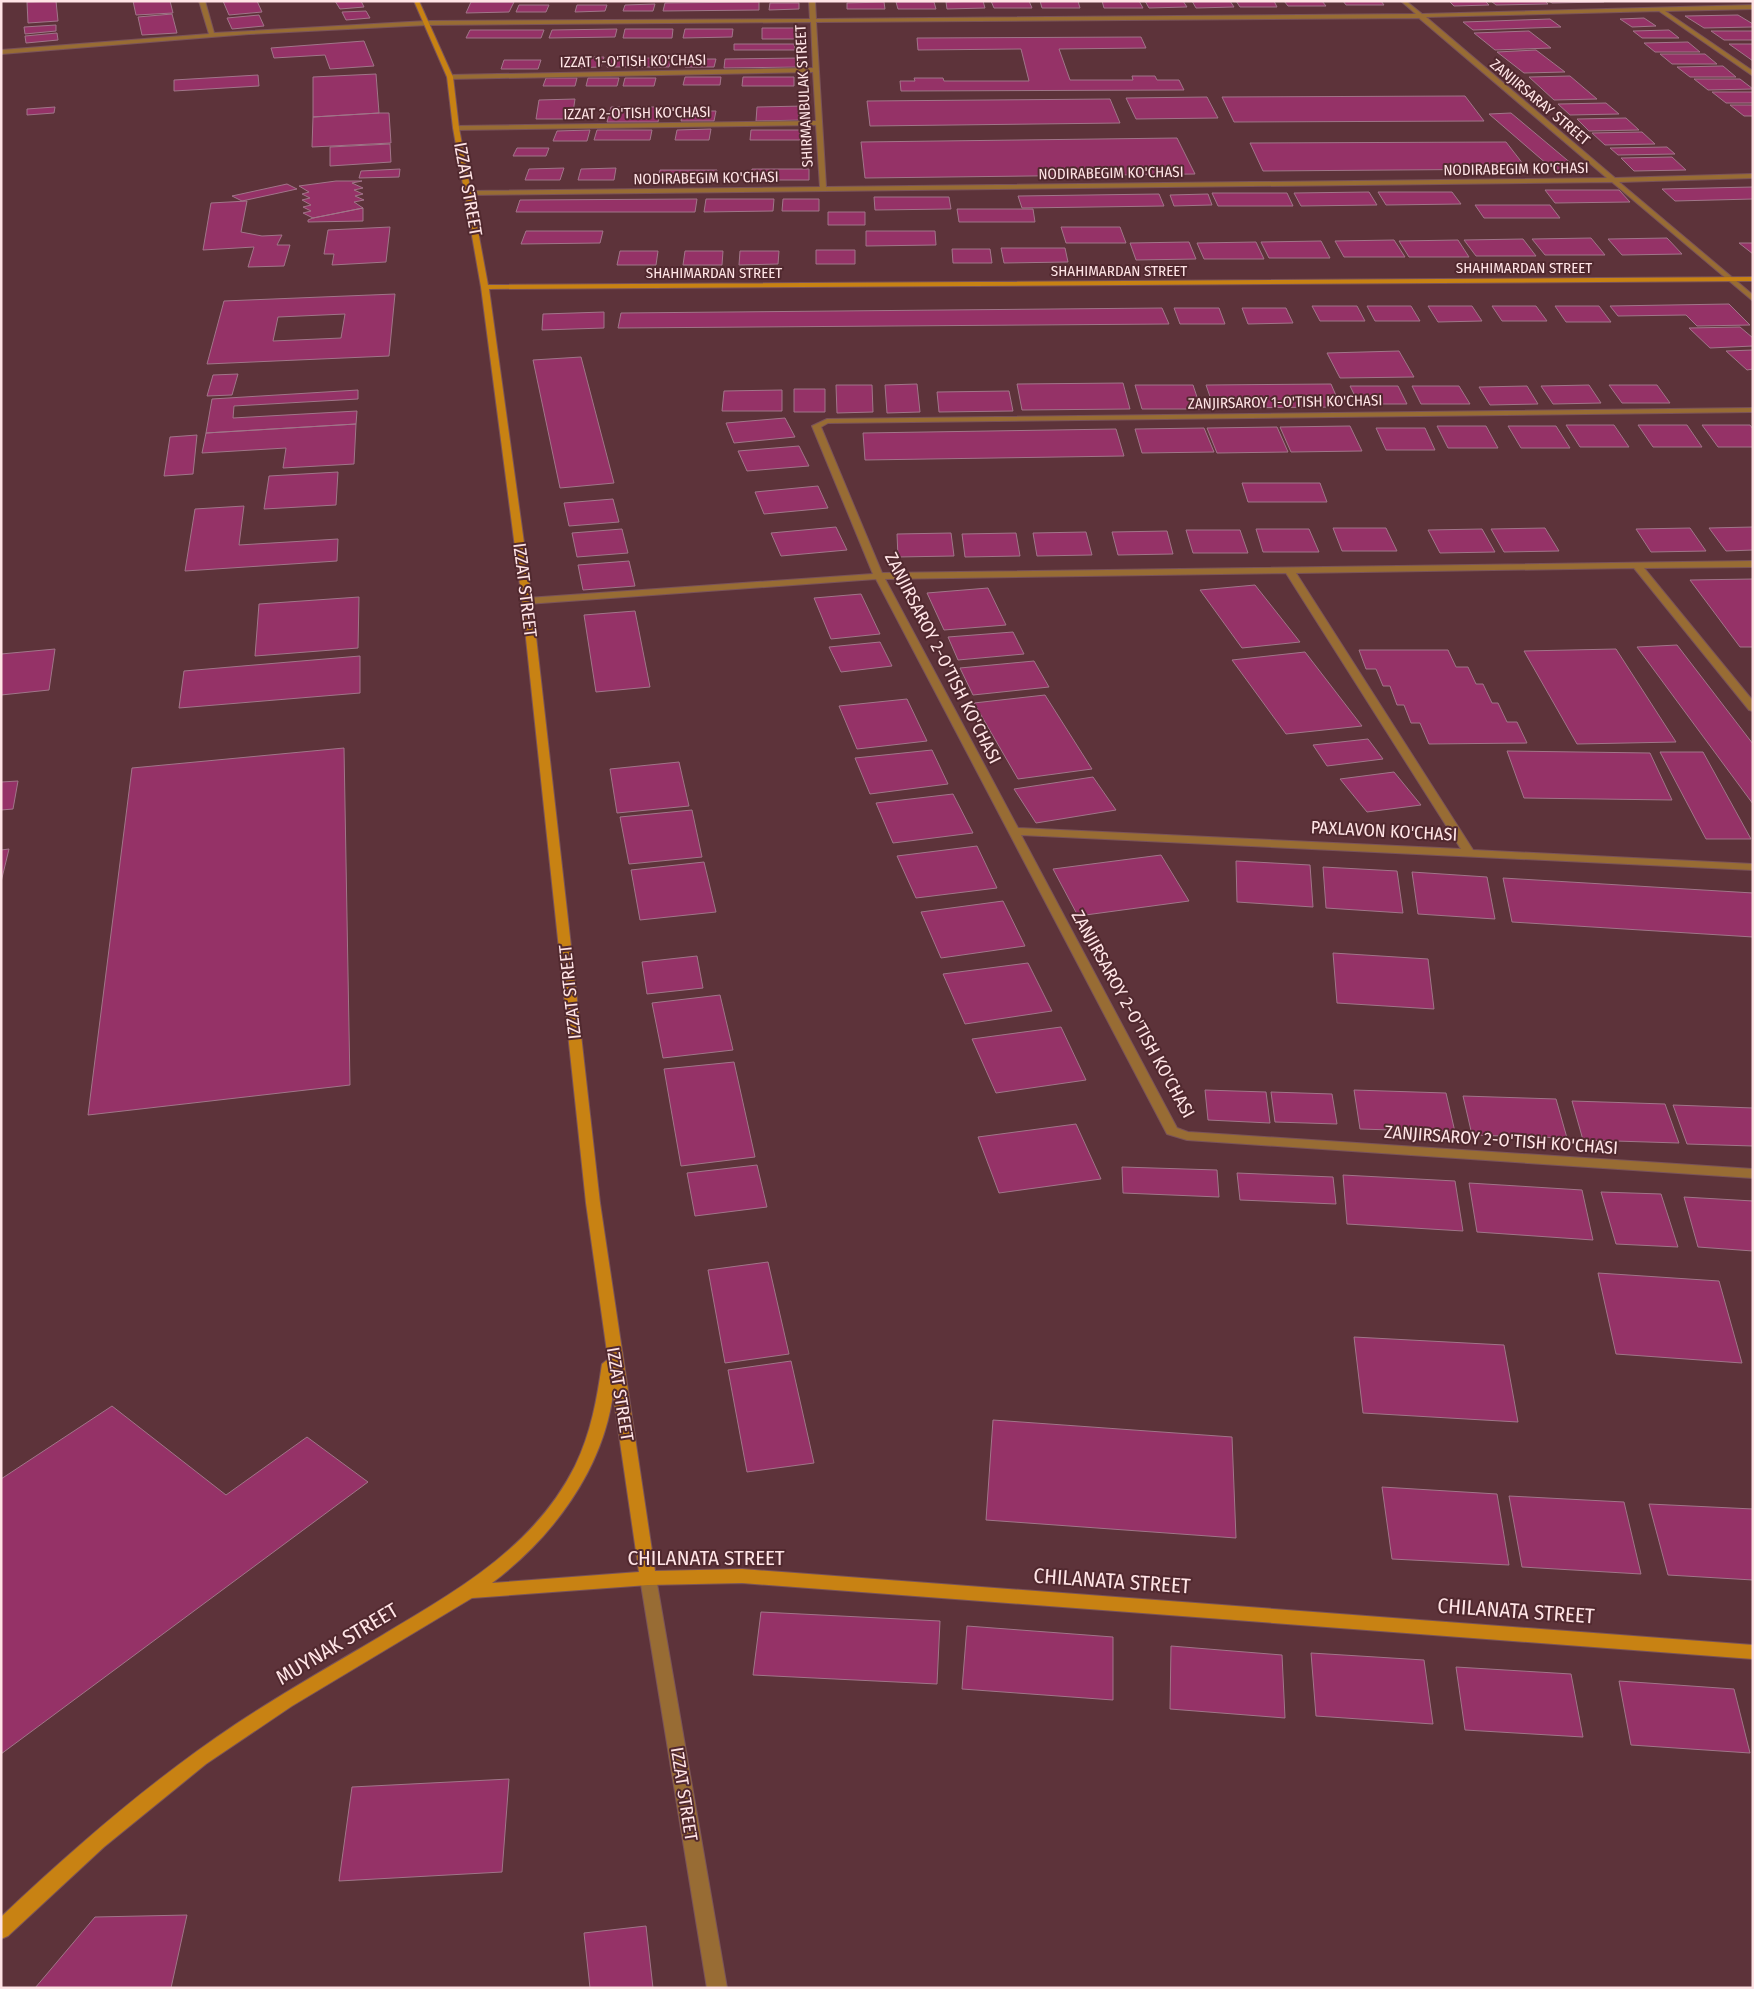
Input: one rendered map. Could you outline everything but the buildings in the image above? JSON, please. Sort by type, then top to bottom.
[{"type":"street","points":[[202,1],[212,35]]},
{"type":"street","name":"IZZAT STREET","points":[[416,1],[450,77],[456,128],[485,287],[527,601],[593,1203],[612,1343],[648,1578],[716,1988]]},
{"type":"street","name":"SHIRMANBULAK STREET","points":[[812,1],[823,189]]},
{"type":"street","name":"ZANJIRSARAY STREET","points":[[1403,1],[1753,299]]},
{"type":"street","points":[[1,52],[212,35],[427,23],[1419,16],[1753,7]]},
{"type":"street","points":[[1659,9],[1753,74]]},
{"type":"street","name":"IZZAT 1-O'TISH KO'CHASI","points":[[450,77],[816,70]]},
{"type":"street","name":"IZZAT 2-O'TISH KO'CHASI","points":[[456,128],[818,123]]},
{"type":"street","name":"NODIRABEGIM KO'CHASI","points":[[469,193],[1614,180],[1753,176]]},
{"type":"street","name":"SHAHIMARDAN STREET","points":[[485,287],[1753,279]]},
{"type":"street","name":"ZANJIRSAROY 1-O'TISH KO'CHASI","points":[[818,423],[827,421],[1753,410]]},
{"type":"street","name":"ZANJIRSAROY 2-O'TISH KO'CHASI","points":[[818,423],[816,426],[879,576],[1172,1131],[1197,1137],[1753,1174]]},
{"type":"street","points":[[527,601],[879,576],[1753,564]]},
{"type":"street","points":[[1636,565],[1753,708]]},
{"type":"street","points":[[1289,570],[1470,853]]},
{"type":"street","name":"PAXLAVON KO'CHASI","points":[[1014,831],[1753,867]]},
{"type":"street","name":"MUYNAK STREET","points":[[1,1930],[110,1829],[200,1759],[279,1705],[468,1592],[534,1537],[557,1511],[576,1482],[591,1450],[602,1415],[609,1378],[612,1343]]},
{"type":"street","name":"CHILANATA STREET","points":[[468,1592],[648,1578],[742,1576],[1753,1652]]}]
